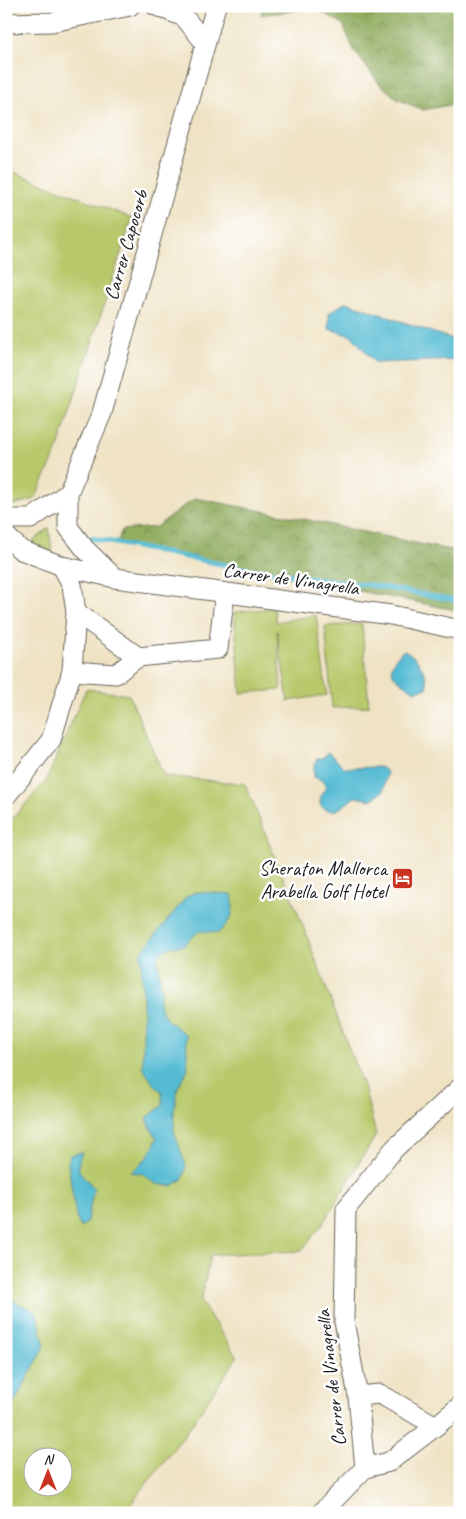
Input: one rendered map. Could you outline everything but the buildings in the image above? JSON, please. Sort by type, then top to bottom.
[{"type":"street","points":[[6,23],[52,22],[130,6]]},
{"type":"street","points":[[156,6],[184,17],[205,43]]},
{"type":"street","name":"Carrer Capocorb","points":[[68,493],[102,413],[216,6]]},
{"type":"street","points":[[6,519],[31,519],[68,493]]},
{"type":"street","points":[[68,493],[68,527],[85,549],[115,578]]},
{"type":"street","name":"Carrer de Vinagrella","points":[[6,536],[21,550],[62,566],[115,578],[391,615],[460,630]]},
{"type":"street","points":[[6,796],[51,740],[72,671],[76,612],[72,584],[62,566]]},
{"type":"street","points":[[72,671],[116,674],[138,657],[218,649],[225,593]]},
{"type":"street","points":[[76,612],[138,657]]},
{"type":"street","name":"Carrer de Vinagrella","points":[[365,1468],[358,1396],[344,1321],[346,1209],[394,1149],[460,1088]]},
{"type":"street","points":[[358,1396],[380,1394],[436,1426]]},
{"type":"street","points":[[321,1513],[365,1468],[389,1462],[460,1406]]},
{"type":"green space","points":[[262,6],[460,6],[460,103],[423,110],[397,99],[379,83],[354,51],[343,24],[315,8],[261,15]]},
{"type":"green space","points":[[6,169],[132,218],[57,451],[35,499],[6,507]]},
{"type":"green space","points":[[195,498],[460,551],[460,611],[117,543],[122,530],[156,527]]},
{"type":"green space","points":[[49,528],[52,552],[32,542]]},
{"type":"green space","points":[[274,608],[276,622],[316,615],[327,695],[288,701],[277,631],[281,690],[241,693],[234,612]]},
{"type":"green space","points":[[362,624],[369,706],[332,708],[325,626]]},
{"type":"green space","points":[[86,689],[129,695],[164,776],[245,784],[300,918],[365,1091],[376,1135],[322,1225],[301,1251],[210,1255],[201,1302],[237,1357],[185,1434],[124,1513],[6,1513],[6,826],[46,781]]},
{"type":"water","points":[[346,302],[460,342],[460,360],[375,363],[352,336],[329,329],[329,313]]},
{"type":"water","points":[[404,650],[413,656],[421,666],[426,677],[427,688],[415,691],[393,674],[393,663]]},
{"type":"water","points":[[328,752],[345,768],[380,767],[387,772],[383,791],[371,800],[355,797],[334,811],[325,809],[320,805],[321,795],[326,787],[323,781],[314,777],[314,766],[317,759],[324,757]]},
{"type":"water","points":[[196,892],[232,894],[233,912],[227,924],[218,933],[199,931],[184,945],[168,948],[157,955],[161,988],[159,1005],[166,1019],[186,1035],[188,1069],[178,1087],[174,1110],[174,1131],[186,1166],[183,1179],[172,1186],[156,1184],[143,1174],[131,1172],[144,1161],[153,1148],[157,1138],[147,1118],[163,1105],[162,1092],[152,1082],[143,1068],[141,953],[187,896]]},
{"type":"water","points":[[82,1152],[79,1161],[79,1171],[94,1188],[87,1221],[81,1228],[76,1217],[68,1163],[70,1155]]},
{"type":"water","points":[[6,1297],[36,1312],[45,1346],[6,1418]]},
{"type":"waterway","points":[[91,538],[241,568],[375,586],[460,601]]},
{"type":"place","name":"Sheraton Mallorca Arabella Golf Hotel","points":[[403,879]]}]
